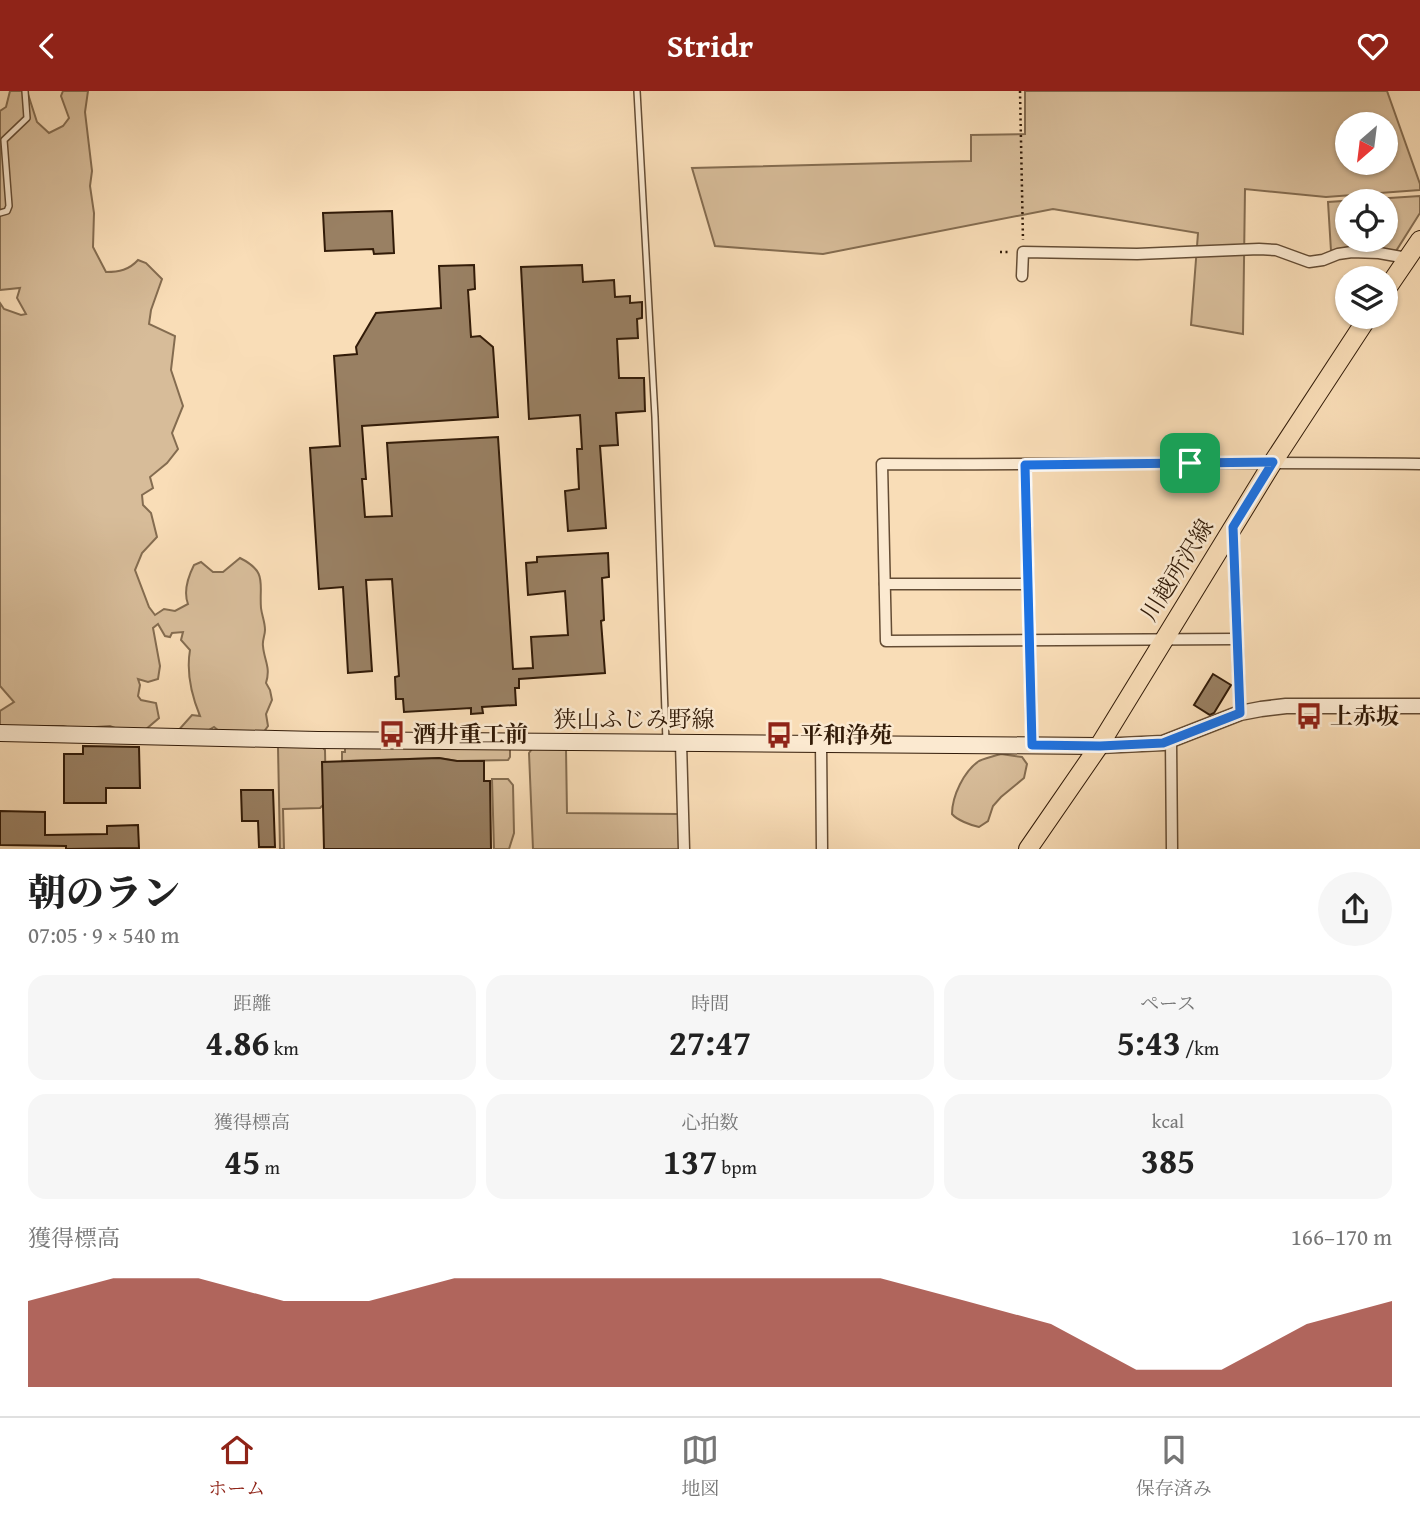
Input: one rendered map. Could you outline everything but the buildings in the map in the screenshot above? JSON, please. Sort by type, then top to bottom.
[{"type":"main road","points":[[1398,272],[1420,240]]},
{"type":"main road","name":"川越所沢線","points":[[1028,849],[1100,746],[1273,462],[1360,329]]},
{"type":"main road","name":"狭山ふじみ野線","points":[[0,733],[318,740],[1100,746]]},
{"type":"street","points":[[1023,276],[1023,253],[1137,254],[1259,249],[1276,250],[1309,262],[1352,252],[1407,258]]},
{"type":"street","points":[[1237,639],[886,641],[882,464],[1420,464]]},
{"type":"street","points":[[1025,465],[1032,745]]},
{"type":"street","points":[[1233,527],[1240,713]]},
{"type":"street","points":[[885,584],[1027,584]]},
{"type":"street","points":[[1100,746],[1171,741],[1240,713],[1286,706],[1420,706]]},
{"type":"street","points":[[1171,741],[1172,849]]},
{"type":"street","points":[[673,743],[684,849]]},
{"type":"street","points":[[821,743],[822,849]]},
{"type":"lane","points":[[0,213],[7,211],[9,206],[4,140],[27,118],[25,91]]},
{"type":"lane","points":[[637,91],[673,743]]},
{"type":"path","points":[[1020,91],[1023,253]]},
{"type":"shaded area","points":[[10,91],[27,91],[37,122],[49,133],[63,126],[69,118],[61,96],[63,91],[88,91],[85,112],[92,171],[90,186],[94,213],[93,247],[106,272],[124,270],[138,260],[146,263],[162,279],[149,324],[175,336],[171,370],[183,406],[172,433],[178,449],[167,463],[150,477],[153,488],[142,495],[143,505],[151,513],[157,537],[142,553],[135,570],[149,607],[155,615],[164,609],[175,611],[188,604],[187,584],[194,565],[201,562],[213,572],[223,572],[240,558],[255,568],[260,579],[261,608],[265,624],[263,644],[268,672],[266,683],[272,700],[266,714],[268,726],[263,733],[224,735],[214,727],[204,733],[176,733],[192,715],[200,716],[190,683],[190,650],[181,640],[183,632],[165,636],[158,624],[153,628],[160,666],[158,679],[148,682],[138,679],[138,696],[141,700],[156,703],[159,718],[145,730],[125,732],[110,726],[84,731],[63,726],[0,726],[0,711],[14,702],[0,686],[0,303],[4,309],[26,314],[17,298],[20,288],[0,290],[0,111],[6,107]]},
{"type":"shaded area","points":[[1025,91],[1387,91],[1394,112],[1335,112],[1335,175],[1398,175],[1398,122],[1420,190],[1335,189],[1335,196],[1326,197],[1245,189],[1243,334],[1191,325],[1198,233],[1053,209],[823,254],[715,246],[692,168],[971,161],[971,135],[1025,134]]},
{"type":"shaded area","points":[[1420,196],[1420,213],[1398,248],[1398,197]]},
{"type":"shaded area","points":[[1328,202],[1335,202],[1335,250],[1331,251]]},
{"type":"shaded area","points":[[278,747],[322,747],[325,750],[326,802],[320,808],[283,809],[284,849],[280,849]]},
{"type":"shaded area","points":[[510,747],[508,760],[457,761],[439,758],[342,761],[345,748]]},
{"type":"shaded area","points":[[532,749],[566,749],[567,813],[678,814],[679,849],[533,849],[529,753]]},
{"type":"shaded area","points":[[1001,754],[1022,757],[1027,764],[1024,778],[1001,797],[993,806],[988,821],[979,827],[957,818],[952,814],[953,807],[964,777],[979,761]]},
{"type":"shaded area","points":[[492,779],[508,779],[513,785],[514,833],[509,849],[494,849]]},
{"type":"place","name":"上赤坂","points":[[1309,716]]},
{"type":"place","name":"酒井重工前","points":[[392,734]]},
{"type":"place","name":"平和浄苑","points":[[779,735]]},
{"type":"route","points":[[1273,462],[1233,527],[1240,713],[1163,743],[1032,745],[1025,465],[1190,463],[1273,462]]}]
